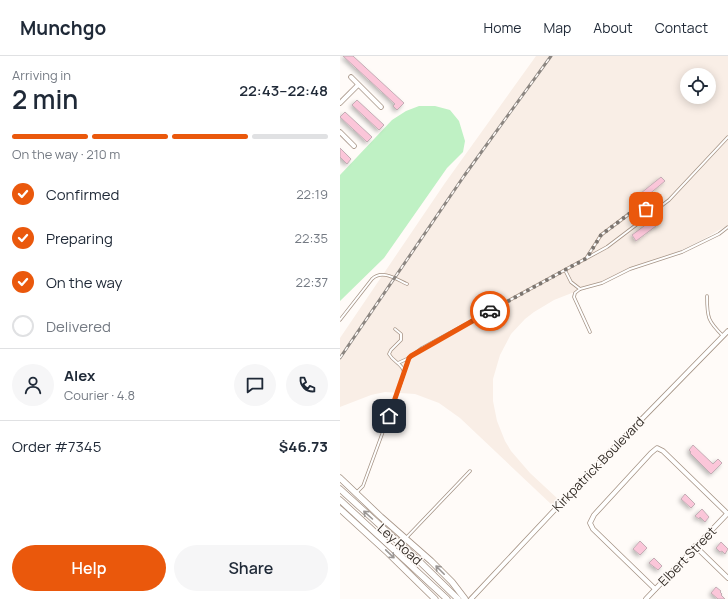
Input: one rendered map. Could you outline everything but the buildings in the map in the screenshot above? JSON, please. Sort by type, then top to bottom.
[{"type":"main road","points":[[340,478],[447,577],[465,599]]},
{"type":"main road","name":"Ley Road","points":[[340,490],[417,559],[458,599]]},
{"type":"main road","name":"Ley Road","points":[[340,500],[446,599]]},
{"type":"main road","points":[[340,510],[388,553],[435,599]]},
{"type":"street","points":[[350,77],[381,107]]},
{"type":"street","points":[[340,103],[358,85]]},
{"type":"street","points":[[340,132],[354,146]]},
{"type":"street","name":"Kirkpatrick Boulevard","points":[[471,599],[593,469],[728,331]]},
{"type":"street","points":[[655,589],[593,529],[590,523],[594,515],[657,448],[663,451],[728,514]]},
{"type":"street","name":"Elbert Street","points":[[646,599],[695,546],[728,514]]},
{"type":"street","points":[[695,546],[728,578]]},
{"type":"lane","points":[[398,363],[409,358],[422,348],[607,247],[669,200],[728,137]]},
{"type":"lane","points":[[587,258],[601,235],[633,211],[660,207]]},
{"type":"lane","points":[[590,332],[574,297],[575,293],[580,289],[602,283],[630,270],[682,252],[719,234],[728,227]]},
{"type":"lane","points":[[565,270],[571,282],[580,289]]},
{"type":"lane","points":[[340,320],[372,279],[377,275],[385,274],[407,284]]},
{"type":"lane","points":[[707,296],[707,312],[711,323],[723,336]]},
{"type":"lane","points":[[395,329],[401,334],[401,340],[389,352],[393,360],[403,367],[404,373]]},
{"type":"lane","points":[[356,493],[363,486],[409,358]]},
{"type":"lane","points":[[406,538],[470,471]]},
{"type":"shaded area","points":[[536,56],[728,56],[728,225],[684,249],[554,300],[525,319],[511,334],[500,355],[493,379],[493,401],[497,421],[505,441],[511,451],[530,473],[558,499],[552,505],[460,418],[439,403],[415,394],[385,392],[371,395],[340,407],[340,338],[445,183]]},
{"type":"green space","points":[[419,106],[435,106],[450,110],[459,121],[465,141],[463,152],[447,168],[384,258],[340,301],[340,175],[392,120],[406,111]]},
{"type":"railway","points":[[340,358],[464,176],[551,56]]},
{"type":"way so far","points":[[490,311],[587,258],[601,235],[633,211],[646,209]]},
{"type":"route","points":[[389,416],[409,358],[422,348],[490,311]]}]
